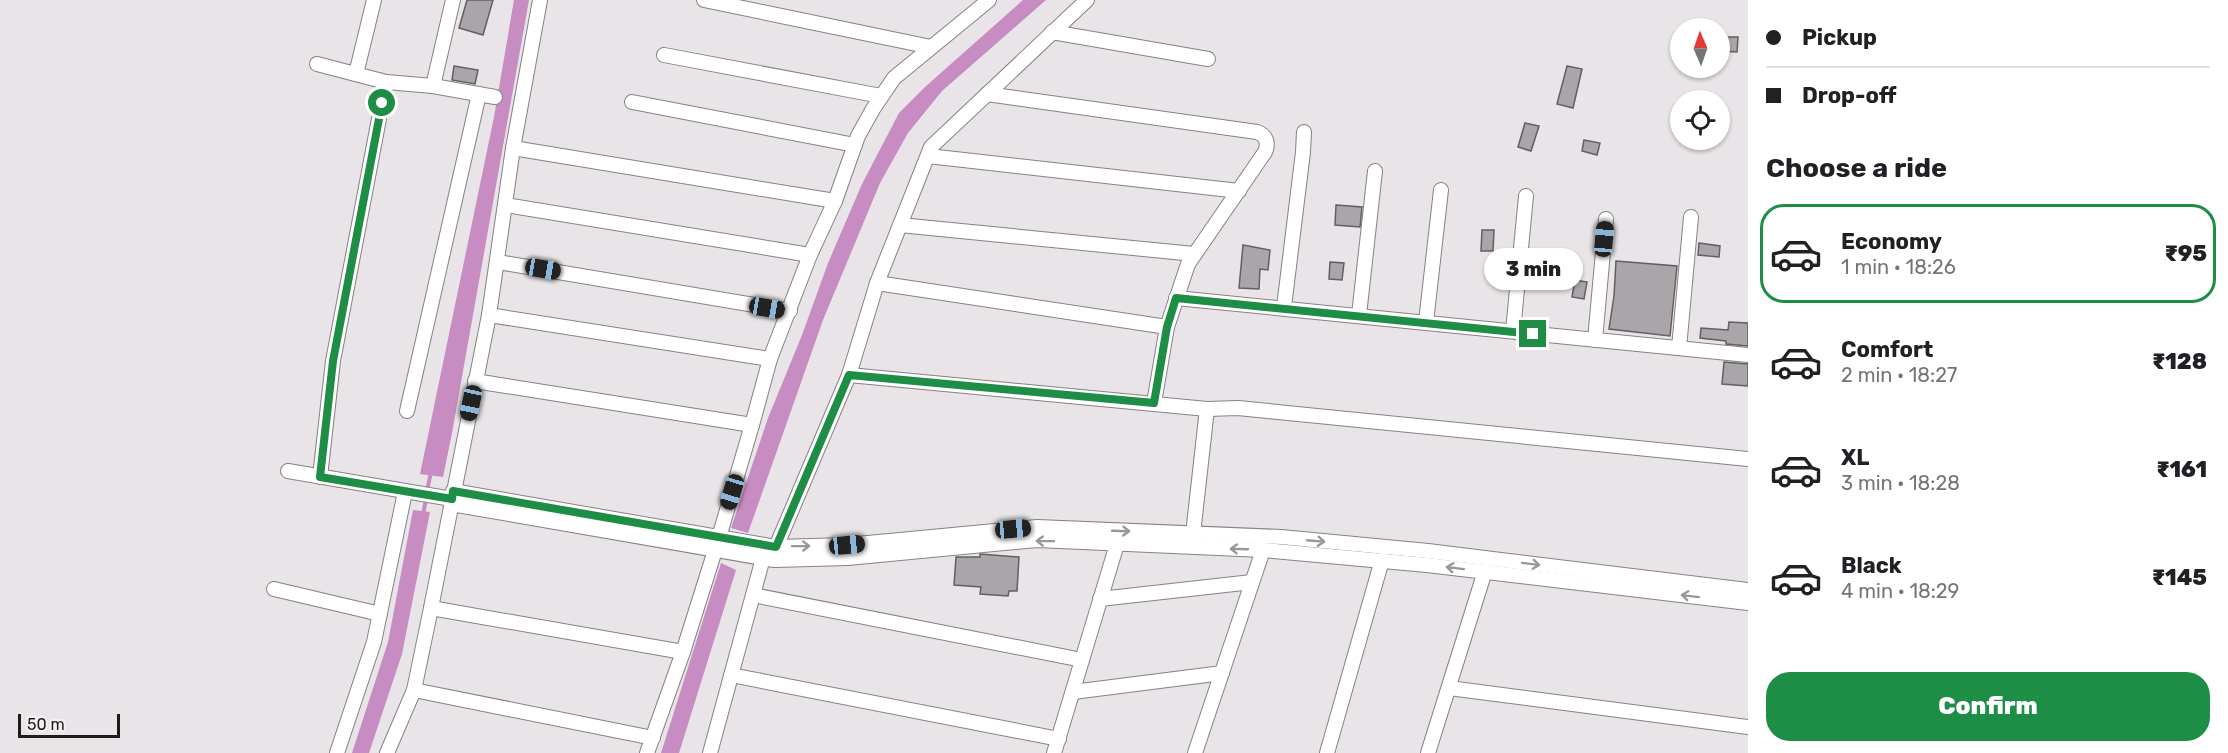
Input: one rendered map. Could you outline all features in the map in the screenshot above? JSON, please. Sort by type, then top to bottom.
[{"type":"street","points":[[356,74],[374,0]]},
{"type":"street","points":[[433,86],[453,0]]},
{"type":"street","points":[[387,753],[414,690],[431,608],[489,315],[513,148],[540,0]]},
{"type":"street","points":[[704,0],[931,47]]},
{"type":"street","points":[[776,547],[849,375],[877,283],[931,147],[1087,0]]},
{"type":"street","points":[[647,753],[683,652],[753,425],[770,359],[810,255],[835,201],[855,145],[873,108],[894,78],[983,1]]},
{"type":"street","points":[[1052,32],[1208,60]]},
{"type":"street","points":[[664,54],[881,96]]},
{"type":"street","points":[[317,64],[386,82],[433,86],[495,97]]},
{"type":"street","points":[[320,477],[333,361],[386,82]]},
{"type":"street","points":[[407,411],[479,94]]},
{"type":"street","points":[[987,94],[1263,134],[1267,147],[1188,264],[1167,327],[1154,403]]},
{"type":"street","points":[[632,102],[855,145]]},
{"type":"street","points":[[1284,308],[1304,132]]},
{"type":"street","points":[[513,148],[835,201]]},
{"type":"street","points":[[928,156],[1239,191]]},
{"type":"street","points":[[1359,315],[1375,171]]},
{"type":"street","points":[[1426,322],[1441,190]]},
{"type":"street","points":[[1513,331],[1526,196]]},
{"type":"street","points":[[506,205],[810,255]]},
{"type":"street","points":[[1679,348],[1691,218]]},
{"type":"street","points":[[1595,340],[1606,219]]},
{"type":"street","points":[[900,225],[1194,254]]},
{"type":"street","points":[[498,262],[790,311]]},
{"type":"street","points":[[877,283],[1167,327]]},
{"type":"street","points":[[1176,298],[1748,355]]},
{"type":"street","points":[[489,315],[770,359]]},
{"type":"street","points":[[849,375],[1207,409],[1238,408],[1748,459]]},
{"type":"street","points":[[475,381],[753,425]]},
{"type":"street","points":[[1193,534],[1207,409]]},
{"type":"street","points":[[288,471],[717,543],[776,547],[847,545],[1037,527],[1281,537],[1428,551],[1748,590]]},
{"type":"street","points":[[337,753],[374,642],[410,493]]},
{"type":"street","points":[[717,543],[774,560],[848,558],[1037,540],[1263,550],[1485,571],[1748,603]]},
{"type":"street","points":[[1054,753],[1117,544]]},
{"type":"street","points":[[1195,753],[1263,550]]},
{"type":"street","points":[[710,753],[763,558]]},
{"type":"street","points":[[1327,753],[1382,560]]},
{"type":"street","points":[[1428,753],[1485,571]]},
{"type":"street","points":[[1100,599],[1252,582]]},
{"type":"street","points":[[274,589],[380,614]]},
{"type":"street","points":[[753,595],[1082,660]]},
{"type":"street","points":[[431,608],[683,652]]},
{"type":"street","points":[[1073,692],[1222,673]]},
{"type":"street","points":[[731,675],[1059,739]]},
{"type":"street","points":[[1449,688],[1748,727]]},
{"type":"street","points":[[414,690],[653,738]]},
{"type":"shaded area","points":[[514,0],[529,0],[452,433],[443,477],[420,474],[494,117]]},
{"type":"shaded area","points":[[1023,0],[1046,0],[942,91],[908,133],[880,183],[823,320],[748,533],[731,528],[768,418],[828,263],[862,184],[899,113]]},
{"type":"shaded area","points":[[413,510],[430,512],[402,654],[369,753],[352,753],[388,642]]},
{"type":"shaded area","points":[[721,563],[736,570],[679,753],[661,753]]},
{"type":"building","points":[[467,0],[493,0],[483,35],[459,28]]},
{"type":"building","points":[[1730,37],[1738,37],[1737,52],[1730,52]]},
{"type":"building","points":[[454,66],[478,70],[475,84],[452,80]]},
{"type":"building","points":[[1567,66],[1582,69],[1573,108],[1557,104]]},
{"type":"building","points":[[1525,123],[1539,126],[1531,151],[1518,147]]},
{"type":"building","points":[[1584,140],[1600,143],[1597,155],[1582,151]]},
{"type":"building","points":[[1336,205],[1362,207],[1360,227],[1335,225]]},
{"type":"building","points":[[1482,230],[1494,230],[1493,251],[1481,251]]},
{"type":"building","points":[[1699,243],[1720,246],[1719,257],[1698,255]]},
{"type":"building","points":[[1243,245],[1270,250],[1268,270],[1260,269],[1259,289],[1239,288]]},
{"type":"building","points":[[1616,261],[1677,266],[1670,336],[1609,329]]},
{"type":"building","points":[[1330,262],[1344,263],[1342,280],[1329,279]]},
{"type":"building","points":[[1575,280],[1587,282],[1584,299],[1572,297]]},
{"type":"building","points":[[1729,322],[1748,323],[1748,346],[1700,338],[1701,328],[1728,330]]},
{"type":"building","points":[[1724,362],[1748,364],[1748,386],[1722,384]]},
{"type":"building","points":[[980,554],[1019,557],[1017,591],[1009,591],[1008,596],[980,594],[981,587],[954,585],[956,557],[980,557]]},
{"type":"waterway","points":[[427,491],[431,472]]},
{"type":"waterway","points":[[423,515],[426,499]]},
{"type":"route","points":[[382,103],[340,318],[320,477],[452,499],[453,491],[776,547],[849,375],[1154,403],[1167,327],[1176,298],[1533,334]]}]
